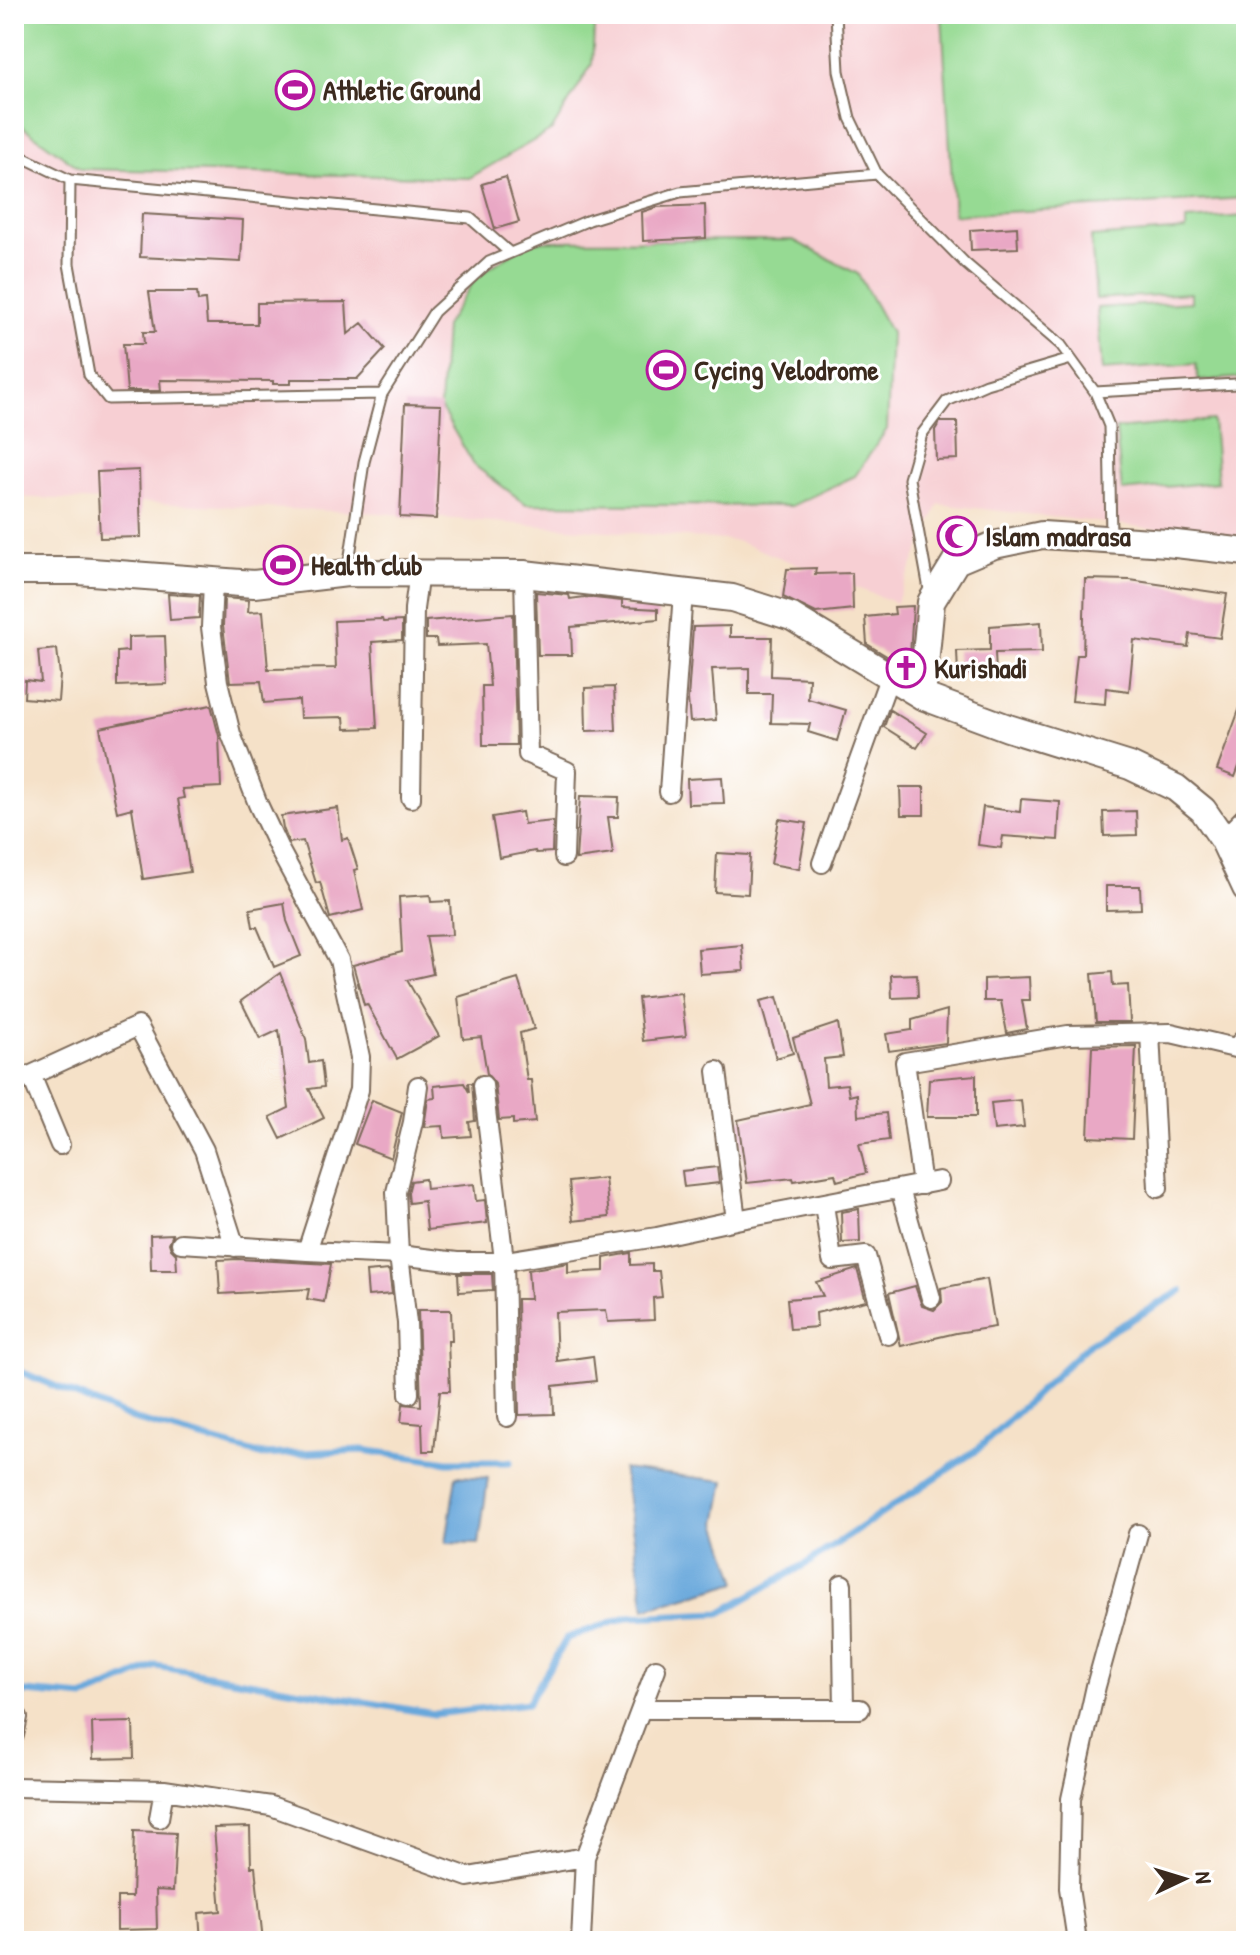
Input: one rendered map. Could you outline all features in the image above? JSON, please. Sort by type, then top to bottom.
[{"type":"main road","points":[[922,696],[931,602],[956,561],[994,545],[1042,535],[1246,552]]},
{"type":"main road","points":[[14,571],[78,571],[254,584],[347,573],[524,574],[732,598],[792,617],[922,696],[1008,728],[1130,766],[1176,788],[1203,810],[1223,839],[1246,888]]},
{"type":"street","points":[[411,798],[414,609],[419,572]]},
{"type":"street","points":[[524,574],[528,754],[567,771],[564,857]]},
{"type":"street","points":[[213,582],[211,627],[218,682],[231,734],[280,851],[339,960],[360,1057],[359,1090],[307,1251]]},
{"type":"street","points":[[669,792],[683,592]]},
{"type":"street","points":[[822,863],[889,678]]},
{"type":"street","points":[[1223,839],[1246,816]]},
{"type":"street","points":[[60,1145],[22,1079],[138,1026],[204,1150],[235,1247]]},
{"type":"street","points":[[1150,1033],[1158,1188]]},
{"type":"street","points":[[181,1243],[399,1255],[457,1262],[504,1260],[657,1237],[931,1183],[905,1062],[1068,1035],[1171,1033],[1235,1048],[1246,1037]]},
{"type":"street","points":[[717,1071],[736,1220]]},
{"type":"street","points":[[483,1085],[504,1260],[507,1417]]},
{"type":"street","points":[[409,1394],[407,1323],[396,1192],[413,1122],[418,1086]]},
{"type":"street","points":[[900,1189],[931,1298]]},
{"type":"street","points":[[824,1204],[832,1260],[866,1256],[888,1335]]},
{"type":"street","points":[[1077,1941],[1069,1888],[1071,1799],[1096,1686],[1138,1534]]},
{"type":"street","points":[[641,1709],[852,1709],[842,1584]]},
{"type":"street","points":[[581,1941],[585,1857],[656,1669]]},
{"type":"street","points":[[14,1716],[18,1717],[14,1735]]},
{"type":"street","points":[[14,1787],[164,1790],[271,1806],[468,1877],[585,1857]]},
{"type":"street","points":[[159,1818],[164,1790]]},
{"type":"lane","points":[[836,14],[839,71],[850,118],[877,174],[966,264],[1061,345],[1095,392],[1109,426],[1111,539]]},
{"type":"lane","points":[[14,153],[70,180],[470,218],[510,253]]},
{"type":"lane","points":[[347,573],[364,462],[382,394],[434,312],[489,262],[589,220],[680,192],[877,174]]},
{"type":"lane","points":[[70,180],[69,264],[89,375],[108,399],[382,394]]},
{"type":"lane","points":[[931,602],[909,479],[922,434],[947,401],[986,384],[1071,359]]},
{"type":"lane","points":[[1095,392],[1236,384]]},
{"type":"shaded area","points":[[14,14],[1246,14],[1246,539],[939,504],[896,603],[737,541],[378,513],[14,497]]},
{"type":"green space","name":"Athletic Ground","points":[[14,14],[595,14],[592,64],[552,130],[469,178],[81,169],[23,127],[14,116]]},
{"type":"green space","points":[[1246,14],[1246,198],[954,215],[942,16]]},
{"type":"green space","points":[[1246,216],[1246,377],[1198,381],[1196,364],[1102,371],[1097,308],[1191,302],[1191,293],[1096,299],[1091,237],[1186,230],[1186,220]]},
{"type":"green space","name":"Cycing Velodrome","points":[[793,240],[858,274],[891,333],[887,429],[855,476],[791,506],[526,504],[474,465],[440,407],[445,326],[477,276],[531,241]]},
{"type":"green space","points":[[1213,420],[1218,482],[1122,491],[1116,429]]},
{"type":"water","points":[[623,1469],[725,1481],[717,1523],[737,1582],[645,1609]]},
{"type":"water","points":[[456,1476],[488,1478],[479,1544],[446,1543]]},
{"type":"building","points":[[506,177],[519,222],[495,229],[482,184]]},
{"type":"building","points":[[705,205],[706,238],[643,241],[642,212],[657,207]]},
{"type":"building","points":[[142,214],[243,220],[241,262],[140,257]]},
{"type":"building","points":[[1017,227],[1018,248],[971,250],[970,230]]},
{"type":"building","points":[[149,292],[197,292],[198,301],[205,300],[207,324],[257,324],[257,303],[346,302],[348,334],[362,323],[385,349],[357,379],[291,379],[291,384],[273,384],[273,381],[160,380],[161,391],[127,391],[123,344],[144,344],[143,332],[155,332]]},
{"type":"building","points":[[405,404],[441,405],[436,519],[400,517]]},
{"type":"building","points":[[940,422],[957,422],[958,459],[936,460],[935,430]]},
{"type":"building","points":[[139,470],[141,537],[100,538],[97,472]]},
{"type":"building","points":[[816,568],[815,574],[852,573],[853,609],[816,613],[783,597],[787,569]]},
{"type":"building","points":[[1085,579],[1130,580],[1227,594],[1220,638],[1190,634],[1188,647],[1134,640],[1129,691],[1106,688],[1105,704],[1072,701],[1077,655],[1083,655]]},
{"type":"building","points":[[536,592],[569,595],[570,599],[585,597],[622,601],[622,607],[658,609],[658,619],[571,627],[572,655],[538,655]]},
{"type":"building","points":[[168,594],[200,596],[199,618],[170,620]]},
{"type":"building","points":[[224,598],[249,600],[248,612],[263,611],[268,669],[336,668],[334,621],[402,621],[402,640],[372,642],[377,728],[345,729],[344,717],[300,718],[299,700],[264,703],[261,681],[230,682],[223,626]]},
{"type":"building","points":[[913,606],[910,656],[890,658],[867,644],[865,617],[895,614],[894,607]]},
{"type":"building","points":[[513,614],[516,745],[483,745],[482,686],[490,686],[486,644],[437,646],[436,639],[426,639],[426,621]]},
{"type":"building","points":[[1041,622],[1042,652],[995,653],[996,673],[958,674],[957,651],[990,650],[990,626]]},
{"type":"building","points":[[730,626],[730,637],[772,637],[771,676],[809,678],[808,699],[846,710],[837,741],[808,732],[810,724],[771,723],[772,694],[749,694],[749,668],[712,669],[716,720],[690,722],[688,699],[693,627]]},
{"type":"building","points":[[165,636],[167,684],[117,686],[117,652],[128,651],[128,637]]},
{"type":"building","points":[[57,649],[60,675],[58,701],[24,698],[25,680],[41,682],[38,651]]},
{"type":"building","points":[[614,687],[616,730],[586,731],[585,688]]},
{"type":"building","points":[[1245,694],[1246,748],[1235,777],[1217,770]]},
{"type":"building","points":[[211,705],[219,736],[221,787],[182,789],[184,798],[178,799],[190,872],[143,879],[132,808],[117,812],[100,728]]},
{"type":"building","points":[[890,710],[927,733],[917,748],[884,727]]},
{"type":"building","points":[[722,777],[724,803],[688,804],[687,779]]},
{"type":"building","points":[[900,787],[924,787],[924,815],[901,815]]},
{"type":"building","points":[[580,796],[619,797],[618,817],[608,817],[613,854],[576,859]]},
{"type":"building","points":[[1021,799],[1060,802],[1058,840],[1003,836],[1001,848],[978,845],[983,807],[1020,812]]},
{"type":"building","points":[[338,808],[342,840],[348,838],[358,869],[354,870],[363,910],[330,918],[320,882],[316,883],[303,841],[289,843],[281,816]]},
{"type":"building","points":[[1136,811],[1137,835],[1104,836],[1103,812]]},
{"type":"building","points":[[522,812],[524,824],[553,821],[552,852],[535,851],[499,858],[492,817]]},
{"type":"building","points":[[779,819],[807,823],[799,869],[771,864]]},
{"type":"building","points":[[717,853],[750,855],[748,894],[715,892]]},
{"type":"building","points":[[1106,886],[1140,886],[1141,909],[1106,910]]},
{"type":"building","points":[[430,895],[431,902],[450,901],[452,935],[426,936],[433,974],[407,980],[439,1036],[397,1059],[367,1004],[364,1005],[353,965],[402,952],[399,897]]},
{"type":"building","points":[[284,903],[287,921],[301,956],[274,967],[257,927],[253,927],[250,909]]},
{"type":"building","points":[[742,945],[744,971],[700,974],[698,949]]},
{"type":"building","points":[[1112,972],[1113,986],[1128,985],[1130,1022],[1096,1022],[1092,974]]},
{"type":"building","points":[[280,973],[306,1039],[309,1063],[321,1061],[324,1087],[309,1089],[324,1118],[281,1139],[270,1117],[289,1108],[279,1030],[260,1039],[241,1001]]},
{"type":"building","points":[[917,974],[918,997],[892,998],[891,975]]},
{"type":"building","points":[[1029,977],[1030,1000],[1022,1000],[1027,1029],[1007,1033],[1001,1001],[984,1001],[984,979]]},
{"type":"building","points":[[518,979],[534,1029],[520,1033],[527,1080],[531,1080],[535,1122],[513,1124],[513,1119],[499,1120],[495,1084],[487,1074],[481,1037],[463,1039],[458,997]]},
{"type":"building","points":[[681,993],[686,1036],[643,1041],[638,998]]},
{"type":"building","points":[[777,997],[793,1053],[776,1058],[760,1001]]},
{"type":"building","points":[[947,1010],[946,1043],[889,1051],[886,1034],[912,1030],[912,1020]]},
{"type":"building","points":[[838,1023],[843,1057],[824,1059],[826,1086],[847,1084],[849,1096],[857,1094],[858,1116],[886,1113],[889,1140],[859,1144],[866,1173],[837,1181],[835,1174],[794,1181],[793,1178],[747,1183],[738,1120],[810,1104],[793,1038]]},
{"type":"building","points":[[1136,1046],[1132,1139],[1088,1137],[1092,1047]]},
{"type":"building","points":[[976,1075],[976,1117],[927,1117],[929,1079]]},
{"type":"building","points":[[464,1083],[469,1092],[468,1083],[472,1083],[475,1121],[469,1122],[471,1136],[444,1138],[443,1126],[424,1127],[428,1099],[435,1098],[434,1086]]},
{"type":"building","points":[[372,1100],[402,1112],[391,1158],[355,1144]]},
{"type":"building","points":[[1021,1100],[1024,1127],[994,1130],[991,1103]]},
{"type":"building","points":[[717,1167],[719,1183],[684,1187],[682,1171]]},
{"type":"building","points":[[605,1178],[609,1217],[573,1221],[569,1182]]},
{"type":"building","points":[[425,1179],[426,1189],[474,1184],[476,1201],[485,1200],[487,1223],[427,1230],[424,1201],[409,1203],[408,1193],[411,1181]]},
{"type":"building","points":[[859,1209],[860,1242],[842,1243],[841,1212]]},
{"type":"building","points":[[173,1234],[169,1243],[176,1254],[177,1270],[151,1270],[150,1235]]},
{"type":"building","points":[[631,1253],[631,1265],[652,1264],[652,1271],[659,1271],[662,1297],[653,1298],[654,1320],[608,1322],[606,1310],[555,1312],[557,1361],[593,1356],[596,1381],[553,1386],[554,1414],[519,1415],[517,1299],[530,1299],[528,1270],[568,1263],[568,1273],[604,1271],[604,1258]]},
{"type":"building","points":[[218,1260],[331,1264],[324,1302],[307,1299],[309,1289],[220,1294]]},
{"type":"building","points":[[857,1269],[866,1301],[816,1313],[817,1327],[790,1329],[787,1299],[823,1296],[816,1282]]},
{"type":"building","points":[[389,1270],[392,1294],[368,1296],[366,1272]]},
{"type":"building","points":[[458,1274],[492,1274],[493,1290],[459,1292]]},
{"type":"building","points":[[987,1279],[995,1327],[901,1346],[889,1293],[915,1286],[922,1306],[934,1310],[942,1302],[941,1288]]},
{"type":"building","points":[[418,1310],[451,1310],[452,1341],[448,1341],[450,1391],[440,1391],[434,1451],[423,1451],[422,1424],[401,1422],[403,1404],[421,1406]]},
{"type":"building","points":[[133,1722],[134,1758],[93,1759],[92,1723]]},
{"type":"building","points":[[250,1827],[251,1867],[255,1867],[263,1941],[201,1941],[199,1913],[221,1911],[214,1828]]},
{"type":"building","points":[[134,1831],[176,1833],[173,1891],[156,1890],[157,1929],[117,1930],[117,1897],[132,1897]]},
{"type":"waterway","points":[[14,1691],[85,1697],[156,1666],[434,1714],[528,1703],[567,1638],[627,1617],[720,1613],[809,1562],[978,1449],[1089,1344],[1181,1291]]},
{"type":"waterway","points":[[14,1369],[133,1419],[263,1455],[362,1450],[448,1462],[510,1462]]},
{"type":"place","name":"Athletic Ground","points":[[295,90]]},
{"type":"place","name":"Cycing Velodrome","points":[[666,370]]},
{"type":"place","name":"Islam madrasa","points":[[957,536]]},
{"type":"place","name":"Health club","points":[[283,565]]},
{"type":"place","name":"Kurishadi","points":[[906,668]]}]
